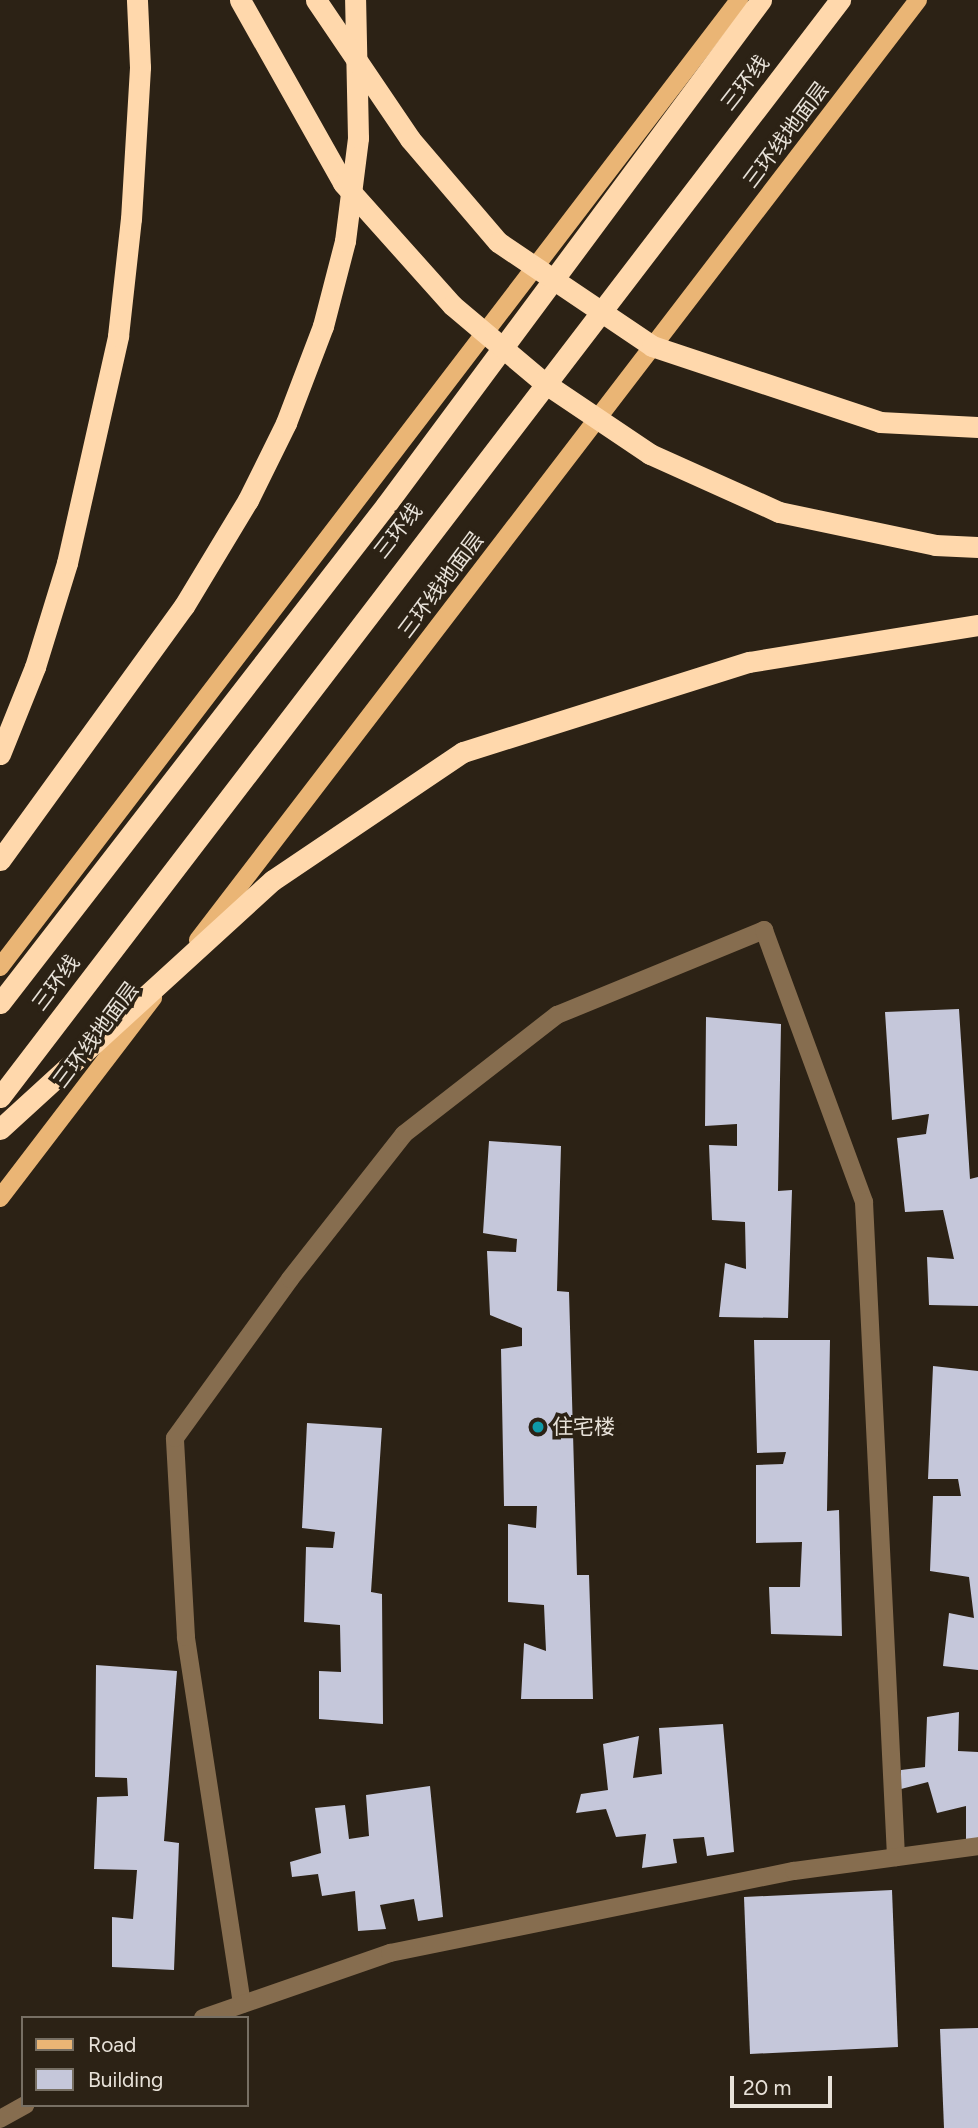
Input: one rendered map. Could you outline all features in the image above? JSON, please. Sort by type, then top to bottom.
[{"type":"highway","points":[[0,754],[35,667],[67,563],[118,336],[131,219],[140,67],[137,0]]},
{"type":"highway","points":[[240,0],[343,183],[452,305],[542,382],[650,454],[779,512],[935,545],[978,547]]},
{"type":"highway","points":[[316,0],[410,139],[498,242],[652,346],[880,422],[978,427]]},
{"type":"highway","points":[[0,860],[184,606],[248,500],[286,423],[323,326],[345,241],[358,138],[355,0]]},
{"type":"highway","name":"三环线","points":[[0,1003],[386,506],[761,0]]},
{"type":"highway","name":"三环线","points":[[0,1097],[840,0]]},
{"type":"highway","points":[[0,1129],[273,880],[463,752],[749,662],[978,625]]},
{"type":"main road","points":[[0,967],[739,0]]},
{"type":"main road","name":"三环线地面层","points":[[0,1198],[918,0]]},
{"type":"street","points":[[242,2004],[186,1637],[175,1438],[290,1279],[404,1134],[557,1015],[764,930],[864,1202],[896,1857]]},
{"type":"street","points":[[209,2016],[390,1953],[794,1871],[978,1846]]},
{"type":"street","points":[[0,2119],[21,2107]]},
{"type":"building","points":[[959,1009],[970,1179],[978,1177],[978,1306],[929,1305],[927,1257],[954,1259],[943,1210],[905,1212],[897,1138],[926,1134],[929,1114],[892,1120],[885,1012]]},
{"type":"building","points":[[706,1017],[781,1024],[778,1191],[792,1190],[788,1318],[719,1317],[725,1263],[746,1269],[745,1222],[712,1220],[709,1145],[737,1146],[737,1124],[705,1126]]},
{"type":"building","name":"住宅楼","points":[[489,1141],[561,1146],[557,1291],[569,1292],[577,1575],[589,1575],[593,1699],[521,1699],[524,1643],[546,1651],[544,1605],[508,1602],[508,1524],[536,1528],[537,1506],[504,1506],[501,1349],[522,1346],[522,1328],[490,1315],[487,1251],[516,1252],[517,1239],[483,1233]]},
{"type":"building","points":[[754,1340],[830,1340],[827,1511],[839,1510],[842,1636],[771,1634],[769,1587],[800,1587],[802,1542],[756,1543],[756,1465],[783,1464],[786,1452],[757,1453]]},
{"type":"building","points":[[933,1366],[978,1371],[978,1670],[943,1666],[949,1613],[974,1618],[969,1577],[930,1571],[933,1496],[961,1496],[958,1479],[928,1479]]},
{"type":"building","points":[[307,1423],[382,1428],[371,1592],[382,1594],[383,1724],[319,1719],[319,1671],[341,1672],[340,1625],[304,1622],[306,1547],[333,1548],[335,1532],[302,1528]]},
{"type":"building","points":[[96,1665],[177,1671],[164,1841],[179,1843],[174,1970],[112,1967],[112,1917],[133,1919],[137,1870],[94,1869],[97,1797],[128,1796],[127,1778],[95,1777]]},
{"type":"building","points":[[959,1712],[958,1751],[978,1752],[978,1844],[966,1847],[966,1806],[937,1813],[928,1782],[901,1789],[901,1770],[925,1767],[927,1717]]},
{"type":"building","points":[[723,1724],[734,1852],[707,1856],[704,1837],[673,1839],[677,1863],[642,1868],[646,1834],[616,1837],[606,1809],[576,1813],[581,1794],[608,1790],[603,1744],[639,1736],[633,1778],[662,1774],[659,1728]]},
{"type":"building","points":[[430,1786],[443,1917],[418,1921],[414,1899],[380,1905],[386,1929],[358,1931],[355,1891],[322,1896],[318,1874],[292,1877],[290,1862],[321,1853],[315,1808],[345,1805],[349,1839],[369,1836],[366,1795]]},
{"type":"building","points":[[892,1890],[898,2047],[750,2054],[744,1897]]},
{"type":"building","points":[[978,2028],[978,2128],[944,2128],[940,2029]]},
{"type":"place","name":"住宅楼","points":[[538,1427]]}]
